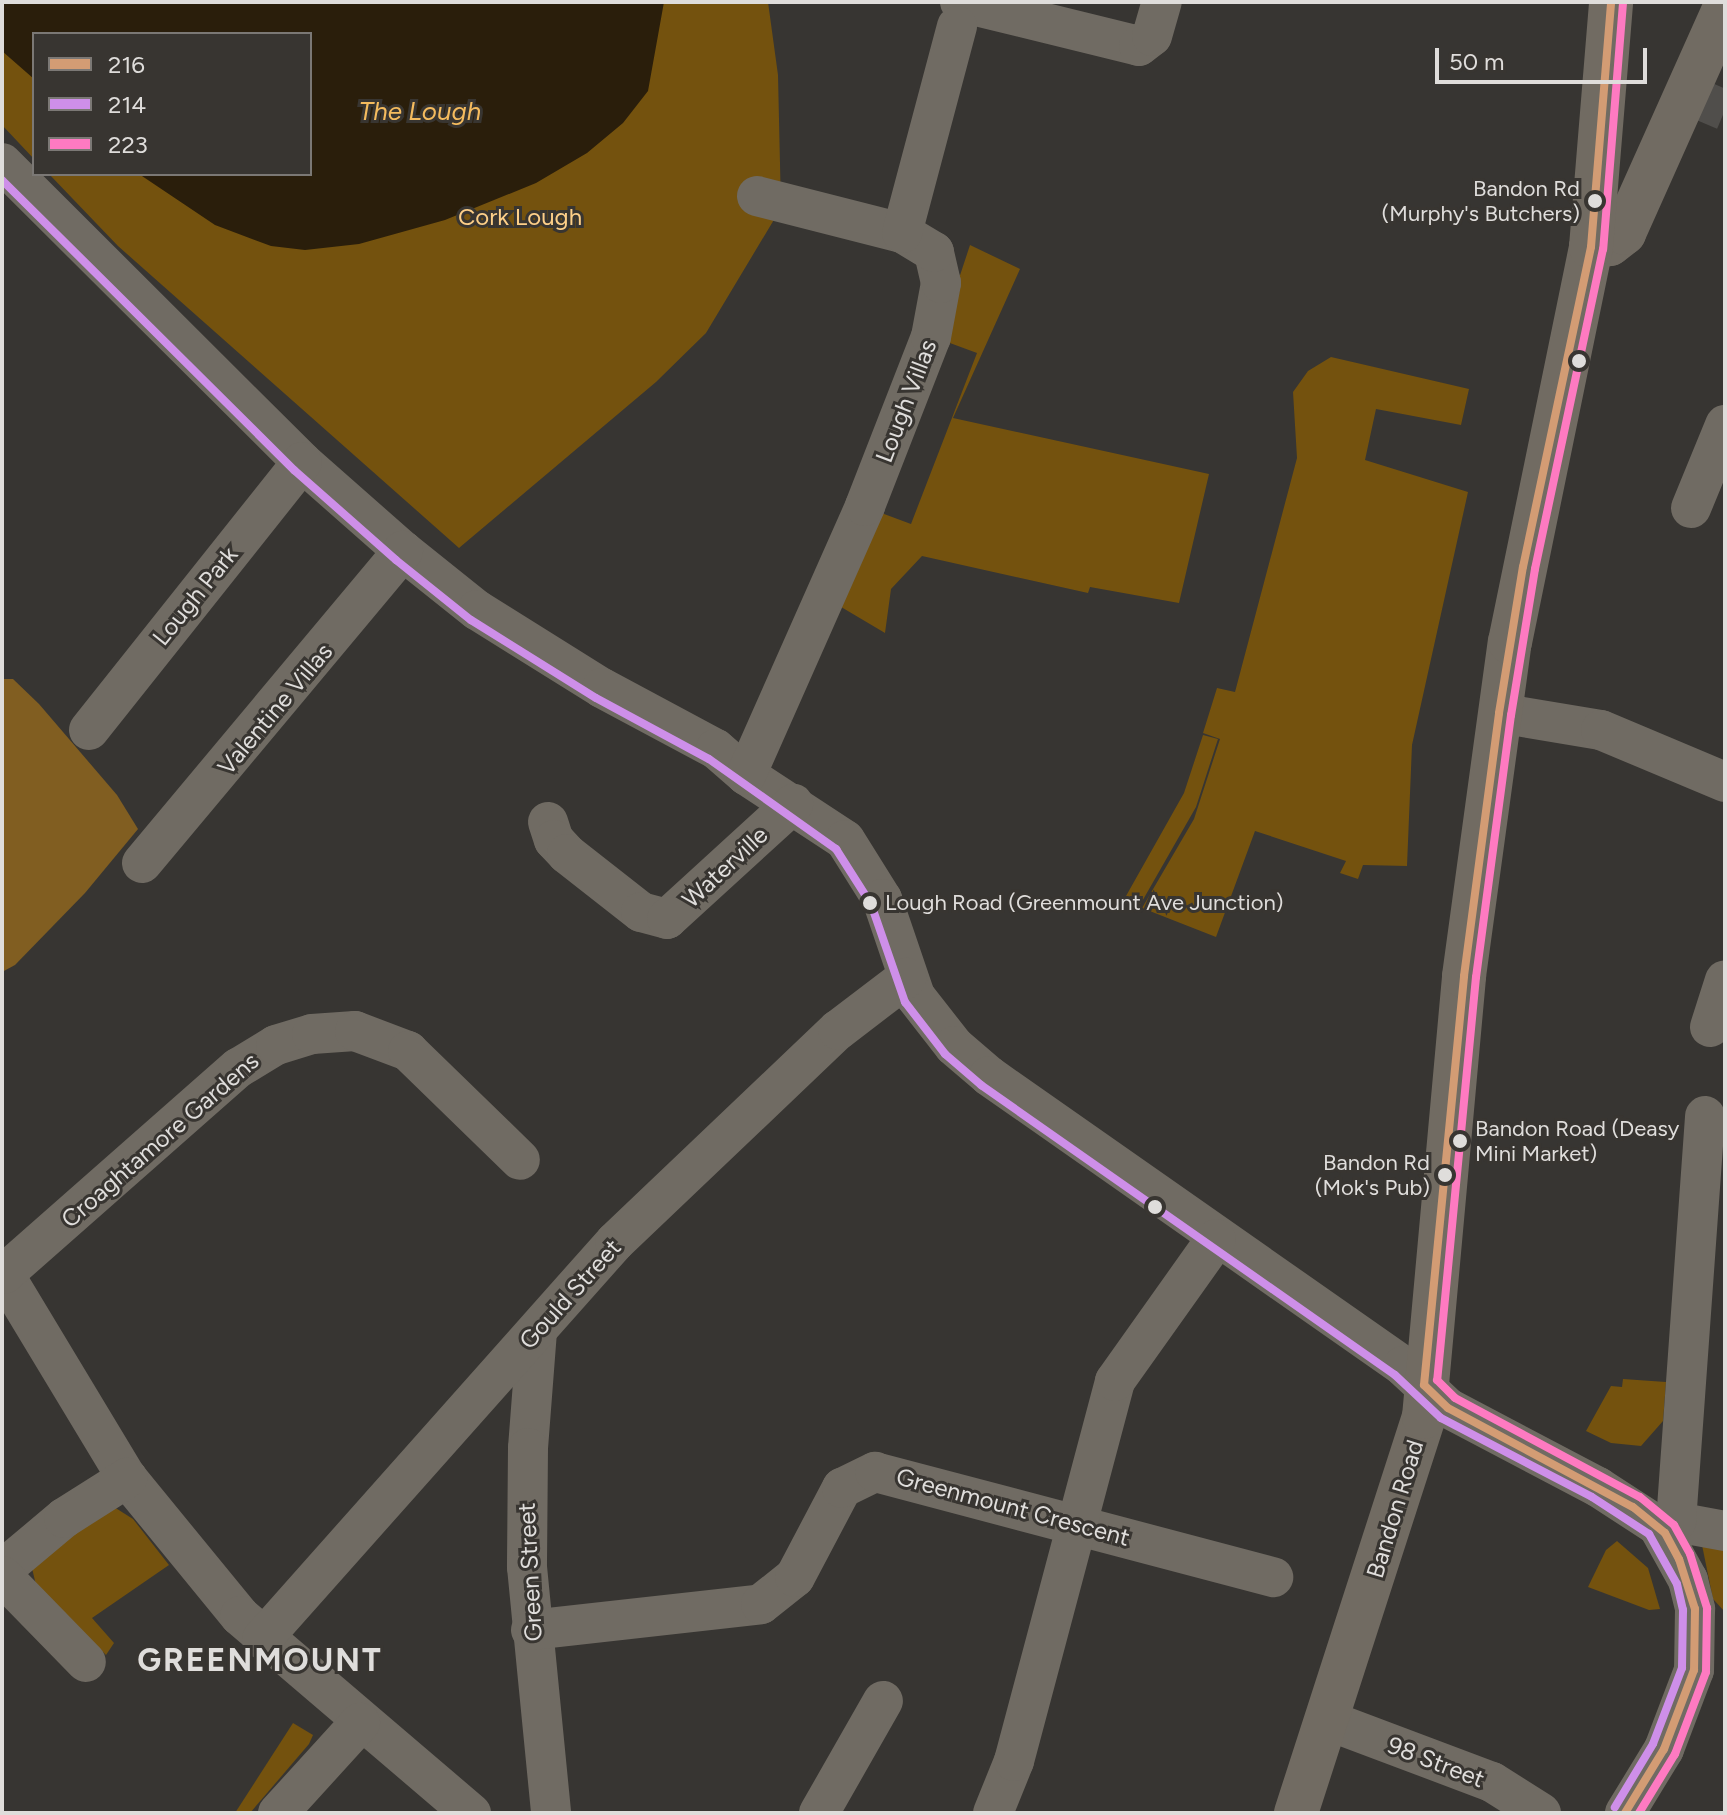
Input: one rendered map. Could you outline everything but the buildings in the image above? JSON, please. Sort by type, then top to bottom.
[{"type":"main road","name":"Bandon Road","points":[[1296,1813],[1424,1417],[1424,1385],[1464,976],[1499,713],[1523,567],[1591,247],[1611,2]]},
{"type":"main road","points":[[1591,247],[1610,244],[1624,233],[1725,7]]},
{"type":"street","points":[[902,233],[958,14],[1139,46],[1152,36],[1162,2]]},
{"type":"street","points":[[2,163],[302,462],[403,551],[540,651],[716,749],[746,775],[845,840],[882,899],[906,978],[938,1029],[989,1076],[1424,1385],[1448,1408],[1671,1528],[1725,1531]]},
{"type":"street","name":"Lough Villas","points":[[746,775],[865,506],[931,337],[941,283],[934,252],[902,233],[757,196]]},
{"type":"street","points":[[1691,508],[1725,425]]},
{"type":"street","name":"Lough Park","points":[[89,730],[302,462]]},
{"type":"street","name":"Valentine Villas","points":[[142,863],[403,551]]},
{"type":"street","points":[[1499,713],[1601,730],[1725,782]]},
{"type":"street","name":"Waterville","points":[[548,822],[554,840],[567,854],[641,912],[667,919],[793,804]]},
{"type":"street","name":"Gould Street","points":[[266,1642],[615,1242],[838,1030],[906,978]]},
{"type":"street","points":[[1710,1027],[1725,980]]},
{"type":"street","name":"Croaghtamore Gardens","points":[[3,1272],[238,1068],[276,1045],[312,1034],[355,1031],[408,1051],[520,1160]]},
{"type":"street","points":[[1625,1813],[1664,1749],[1710,1639],[1671,1528],[1705,1116]]},
{"type":"street","points":[[993,1813],[1014,1761],[1075,1522],[1122,1365],[1216,1239]]},
{"type":"street","points":[[3,1272],[127,1478],[266,1642],[471,1813]]},
{"type":"street","name":"Green Street","points":[[537,1331],[526,1503],[531,1630],[551,1813]]},
{"type":"street","name":"Greenmount Crescent","points":[[531,1630],[761,1604],[795,1577],[842,1488],[871,1473],[900,1475],[1273,1577]]},
{"type":"street","points":[[2,1570],[64,1518],[127,1478]]},
{"type":"street","points":[[2,1576],[86,1662]]},
{"type":"street","points":[[819,1813],[883,1701]]},
{"type":"street","name":"98 Street","points":[[1327,1720],[1492,1782],[1541,1813]]},
{"type":"street","points":[[278,1813],[360,1723]]},
{"type":"green space","name":"Cork Lough","points":[[2,2],[768,2],[778,75],[781,208],[706,333],[656,382],[459,548],[118,246],[51,176],[312,176],[312,32],[32,32],[32,157],[2,125]]},
{"type":"green space","points":[[970,245],[1020,269],[953,418],[1209,474],[1179,603],[1090,587],[1088,593],[922,556],[891,589],[885,633],[831,601],[876,511],[911,524],[977,353],[939,339]]},
{"type":"green space","points":[[1331,357],[1469,389],[1461,425],[1376,409],[1365,460],[1468,492],[1412,745],[1407,866],[1363,865],[1358,879],[1340,873],[1346,861],[1255,831],[1216,937],[1142,908],[1194,819],[1220,739],[1203,733],[1217,688],[1235,692],[1297,458],[1293,392],[1308,371]]},
{"type":"green space","points":[[1203,735],[1218,739],[1196,807],[1140,905],[1126,896],[1184,793]]},
{"type":"green space","points":[[1623,1379],[1666,1382],[1663,1421],[1641,1446],[1611,1443],[1586,1431],[1611,1386],[1622,1387]]},
{"type":"green space","points":[[114,1507],[133,1519],[169,1565],[92,1618],[114,1643],[106,1655],[36,1585],[31,1564]]},
{"type":"green space","points":[[1617,1541],[1648,1568],[1660,1609],[1649,1610],[1588,1587],[1606,1550]]},
{"type":"green space","points":[[1725,1544],[1725,1612],[1713,1599],[1702,1545]]},
{"type":"green space","points":[[293,1723],[313,1735],[309,1744],[250,1813],[235,1813]]},
{"type":"shaded area","points":[[2,679],[13,679],[39,704],[117,795],[138,829],[85,893],[15,965],[2,972]]},
{"type":"water","name":"The Lough","points":[[2,2],[664,2],[648,91],[623,123],[587,153],[536,183],[445,220],[359,244],[305,250],[271,246],[215,225],[142,176],[312,176],[312,32],[32,32],[32,77],[2,51]]},
{"type":"tunnel","points":[[1689,95],[1725,110]]},
{"type":"transit line","name":"216","points":[[1424,1385],[1464,976],[1499,713],[1523,567],[1591,247],[1611,2]]},
{"type":"transit line","name":"223","points":[[1623,3],[1603,249],[1535,569],[1511,715],[1476,977],[1437,1380],[1455,1398],[1640,1497],[1674,1525],[1690,1554],[1707,1608],[1706,1672],[1675,1754],[1639,1813]]},
{"type":"transit line","name":"214","points":[[2,180],[294,470],[396,560],[471,620],[596,698],[709,759],[836,849],[871,904],[905,1002],[945,1054],[981,1085],[1395,1375],[1441,1418],[1592,1497],[1649,1534],[1677,1584],[1683,1610],[1682,1668],[1653,1744],[1615,1807]]},
{"type":"transit line","name":"216","points":[[1424,1385],[1448,1408],[1633,1507],[1665,1533],[1679,1559],[1695,1609],[1694,1670],[1664,1749],[1625,1813]]},
{"type":"place","name":"Bandon Rd (Murphy's Butchers)","points":[[1595,201]]},
{"type":"place","name":"Lough Road (Greenmount Ave Junction)","points":[[870,903]]},
{"type":"place","name":"Bandon Road (Deasy Mini Market)","points":[[1460,1141]]},
{"type":"place","name":"Bandon Rd (Mok's Pub)","points":[[1445,1175]]},
{"type":"district","name":"GREENMOUNT","points":[[260,1660]]}]
